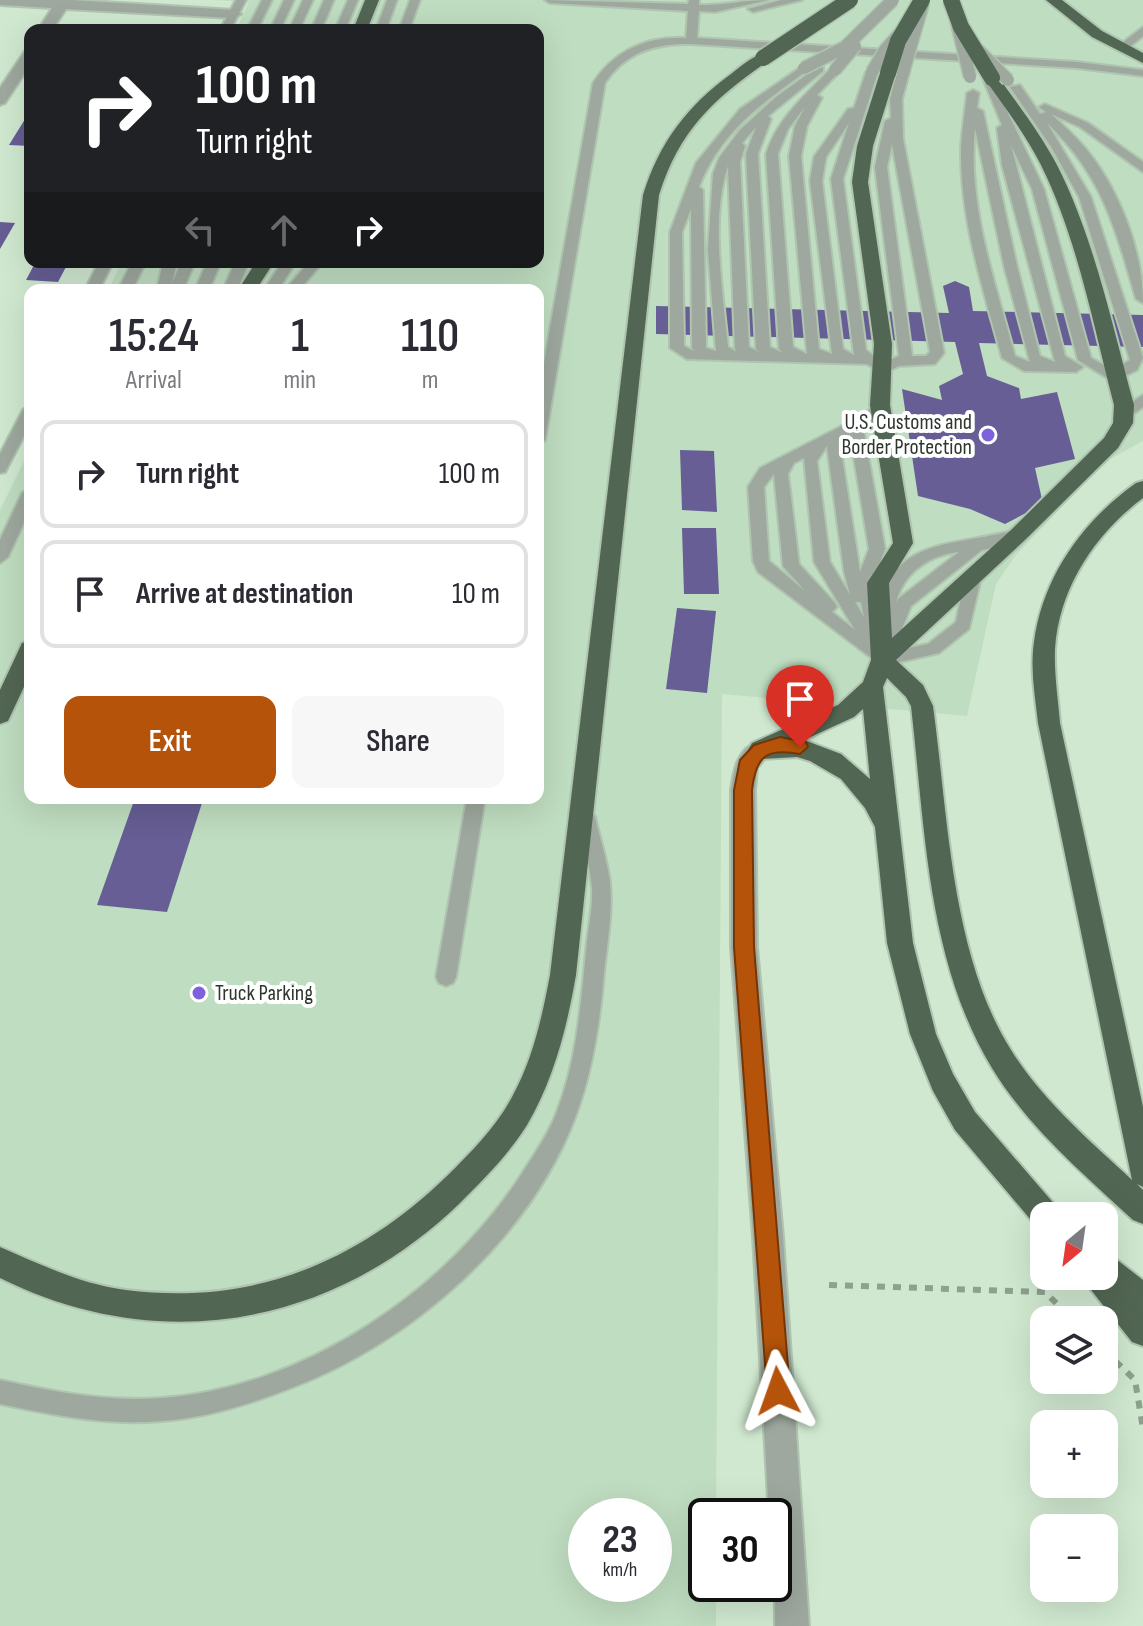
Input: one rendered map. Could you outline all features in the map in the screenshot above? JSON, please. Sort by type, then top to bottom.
[{"type":"highway","points":[[362,24],[372,0]]},
{"type":"highway","points":[[0,1262],[30,1279],[90,1301],[154,1308],[216,1305],[276,1293],[346,1269],[398,1236],[444,1199],[489,1154],[520,1110],[542,1064],[553,1028],[563,975],[651,195],[667,148],[705,100],[850,0]]},
{"type":"highway","points":[[760,750],[846,711],[872,687],[882,660],[878,583],[903,543],[880,405],[883,364],[881,328],[860,182],[865,146],[888,73],[903,30],[923,0]]},
{"type":"highway","points":[[1053,1],[1077,21],[1135,54]]},
{"type":"highway","points":[[882,660],[973,578],[1111,443],[1123,423],[1125,413],[1076,236],[1055,178],[998,78],[968,39],[953,6]]},
{"type":"highway","points":[[1143,488],[1110,514],[1087,539],[1053,605],[1045,642],[1049,723],[1143,1173]]},
{"type":"highway","points":[[882,660],[915,691],[922,706],[948,900],[962,966],[976,1011],[1000,1058],[1037,1105],[1143,1210]]},
{"type":"highway","points":[[0,715],[24,662]]},
{"type":"highway","points":[[872,687],[900,943],[910,992],[943,1082],[965,1121],[1034,1202]]},
{"type":"highway","points":[[760,750],[780,744],[800,747],[837,764],[861,784],[877,804],[893,866]]},
{"type":"highway","points":[[1118,1279],[1143,1299]]},
{"type":"highway","points":[[1109,1290],[1143,1331]]},
{"type":"street","points":[[0,1],[238,7]]},
{"type":"street","points":[[49,24],[63,2]]},
{"type":"street","points":[[0,100],[7,78],[24,60]]},
{"type":"street","points":[[760,750],[746,765],[743,790],[744,947],[770,1268],[792,1626]]},
{"type":"lane","points":[[255,24],[267,0]]},
{"type":"lane","points":[[278,24],[289,0]]},
{"type":"lane","points":[[297,24],[308,0]]},
{"type":"lane","points":[[319,24],[329,0]]},
{"type":"lane","points":[[343,24],[353,0]]},
{"type":"lane","points":[[383,24],[392,0]]},
{"type":"lane","points":[[406,24],[415,0]]},
{"type":"lane","points":[[550,0],[762,8],[797,0]]},
{"type":"lane","points":[[701,7],[722,6],[735,0]]},
{"type":"lane","points":[[701,7],[763,0]]},
{"type":"lane","points":[[802,358],[786,349],[772,154],[775,142],[790,116],[893,0]]},
{"type":"lane","points":[[851,360],[836,351],[816,181],[820,157],[864,92],[888,73],[923,0]]},
{"type":"lane","points":[[953,6],[1002,235],[1025,325],[1034,358],[1049,367]]},
{"type":"lane","points":[[691,41],[701,7]]},
{"type":"lane","points":[[826,359],[812,351],[807,323],[795,156],[801,126],[827,72],[845,47],[879,17]]},
{"type":"lane","points":[[1135,54],[1143,30]]},
{"type":"lane","points":[[968,39],[1058,148],[1085,197],[1137,361],[1115,372],[1085,360],[1038,189],[1000,109]]},
{"type":"lane","points":[[544,405],[599,83],[615,61],[636,49],[667,41],[691,41],[1077,65],[1143,73]]},
{"type":"lane","points":[[845,47],[804,68],[744,111],[702,163],[676,232],[677,348],[687,355],[851,360],[883,364],[930,361],[937,353],[897,139],[896,99],[888,73]]},
{"type":"lane","points":[[733,356],[721,349],[715,193],[726,158],[749,126],[780,101],[827,72]]},
{"type":"lane","points":[[998,78],[1028,99],[1087,158],[1113,207],[1143,299]]},
{"type":"lane","points":[[998,78],[1008,165],[1059,358],[1076,367]]},
{"type":"lane","points":[[864,92],[837,179],[859,352],[883,364],[904,359],[907,354],[881,167],[896,99]]},
{"type":"lane","points":[[973,93],[968,176],[1009,358],[1018,365],[1115,372],[1143,369]]},
{"type":"lane","points":[[1028,99],[1084,125],[1143,168]]},
{"type":"lane","points":[[776,357],[763,349],[752,154],[759,128],[780,101]]},
{"type":"lane","points":[[749,126],[734,162],[742,349],[756,357]]},
{"type":"lane","points":[[702,163],[696,197],[697,321],[699,348],[702,353],[711,355]]},
{"type":"lane","points":[[297,284],[311,268]]},
{"type":"lane","points":[[1125,413],[1143,400]]},
{"type":"lane","points":[[880,405],[872,416],[765,472],[756,487],[764,568],[882,660]]},
{"type":"lane","points":[[864,420],[858,426],[857,433],[877,549],[865,581],[882,660]]},
{"type":"lane","points":[[0,468],[24,422]]},
{"type":"lane","points":[[842,432],[835,442],[834,451],[852,571],[882,660]]},
{"type":"lane","points":[[820,443],[810,461],[822,562],[882,660]]},
{"type":"lane","points":[[788,460],[781,474],[793,570],[882,660]]},
{"type":"lane","points":[[0,557],[24,506]]},
{"type":"lane","points":[[882,660],[904,603],[968,551],[1018,535]]},
{"type":"lane","points":[[882,660],[889,593],[895,579],[932,550],[987,544]]},
{"type":"lane","points":[[882,660],[933,649],[963,625],[968,608],[968,586],[973,578]]},
{"type":"lane","points":[[446,977],[475,804]]},
{"type":"lane","points":[[0,1392],[70,1408],[120,1410],[183,1406],[239,1395],[294,1377],[344,1354],[428,1300],[469,1263],[499,1228],[556,1140],[585,1050],[592,1013],[601,887],[584,807]]},
{"type":"path","points":[[829,1285],[1045,1292],[1059,1306]]},
{"type":"path","points":[[1118,1364],[1135,1380],[1143,1429]]},
{"type":"shaded area","points":[[211,0],[1143,0],[1143,441],[1112,458],[1086,482],[1015,556],[996,584],[967,716],[722,694],[716,1498],[688,1498],[688,1602],[716,1602],[716,1626],[0,1626],[0,510],[24,461],[24,804],[544,804],[544,284],[111,284],[119,268],[544,268],[544,24],[239,24],[249,2]]},
{"type":"building","points":[[24,121],[24,146],[9,145]]},
{"type":"building","points":[[0,222],[15,223],[0,249]]},
{"type":"building","points":[[32,268],[65,268],[58,282],[26,280]]},
{"type":"building","points":[[955,281],[969,287],[973,311],[1143,315],[1143,347],[979,343],[987,376],[1019,388],[1021,399],[1057,392],[1075,459],[1035,468],[1043,504],[1005,524],[970,509],[918,496],[902,389],[942,400],[939,386],[963,374],[955,342],[656,334],[656,306],[949,313],[943,286]]},
{"type":"building","points":[[680,450],[714,451],[717,512],[682,510]]},
{"type":"building","points":[[682,528],[716,528],[719,594],[684,594]]},
{"type":"building","points":[[677,608],[716,611],[707,693],[666,689]]},
{"type":"building","points":[[133,804],[202,804],[167,912],[97,905]]},
{"type":"place","name":"U.S. Customs and Border Protection","points":[[988,435]]},
{"type":"place","name":"Truck Parking","points":[[199,993]]},
{"type":"route","points":[[778,1391],[744,947],[743,790],[746,765],[752,756],[780,744],[800,747]]}]
